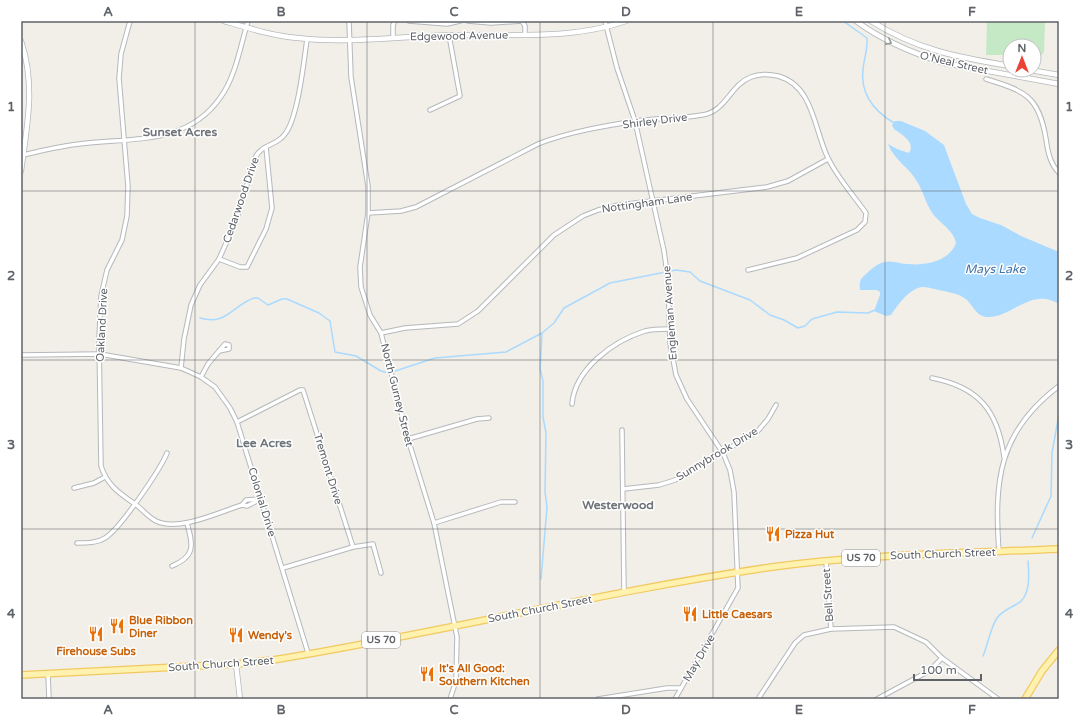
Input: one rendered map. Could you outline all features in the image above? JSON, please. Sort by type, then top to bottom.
[{"type":"main road","name":"South Church Street","points":[[21,675],[236,664],[308,654],[624,593],[738,573],[826,561],[913,554],[1059,549]]},
{"type":"main road","points":[[1025,699],[1042,671],[1059,650]]},
{"type":"street","name":"Oakland Drive","points":[[130,21],[122,54],[119,78],[128,200],[127,221],[122,240],[107,270],[101,296],[101,466],[105,477],[118,493],[135,504],[156,521],[175,524],[187,522],[242,505],[254,504],[261,499]]},
{"type":"street","name":"Edgewood Avenue","points":[[224,21],[270,34],[307,39],[579,33],[626,21]]},
{"type":"street","points":[[22,156],[63,146],[169,135],[190,127],[207,114],[220,98],[232,75],[248,21]]},
{"type":"street","name":"North Gurney Street","points":[[349,21],[351,77],[368,186],[368,213],[360,258],[360,277],[370,315],[381,333],[408,440],[434,523],[456,626],[456,681],[450,699]]},
{"type":"street","points":[[393,38],[393,26],[395,21]]},
{"type":"street","name":"Edgewood Avenue","points":[[409,21],[440,24],[460,21]]},
{"type":"street","name":"Edgewood Avenue","points":[[468,21],[492,23],[522,21],[526,26],[525,35]]},
{"type":"street","name":"Engleman Avenue","points":[[605,21],[605,27],[635,121],[666,262],[672,360],[681,388],[723,453],[730,470],[734,492],[738,573]]},
{"type":"street","name":"O'Neal Street","points":[[856,21],[893,44],[927,58],[944,63],[1059,84]]},
{"type":"street","name":"O'Neal Street","points":[[871,21],[899,37],[930,50],[1002,64]]},
{"type":"street","points":[[430,110],[460,96],[449,35]]},
{"type":"street","name":"Cedarwood Drive","points":[[181,368],[184,339],[191,305],[200,285],[219,259],[236,221],[255,158],[259,150],[281,139],[291,123],[304,68],[307,39]]},
{"type":"street","points":[[21,41],[28,67],[30,95],[21,171]]},
{"type":"street","points":[[1042,72],[1059,75]]},
{"type":"street","name":"Shirley Drive","points":[[368,213],[401,211],[416,207],[549,140],[635,121],[704,115],[720,107],[733,90],[744,81],[760,75],[774,75],[797,86],[806,98],[828,159],[866,213],[865,222],[857,230],[797,258],[748,270]]},
{"type":"street","points":[[986,79],[1017,90],[1024,94],[1036,106],[1043,122],[1049,158],[1059,173]]},
{"type":"street","points":[[219,259],[240,267],[247,267],[266,229],[272,208],[266,147]]},
{"type":"street","name":"Nottingham Lane","points":[[381,333],[405,328],[458,324],[478,310],[538,249],[568,224],[598,210],[653,201],[767,187],[788,181],[828,159]]},
{"type":"street","points":[[572,404],[575,389],[600,354],[645,331],[669,329]]},
{"type":"street","points":[[201,377],[208,364],[219,351]]},
{"type":"street","name":"Colonial Drive","points":[[21,354],[100,354],[181,368],[201,377],[215,387],[223,397],[237,422],[283,568],[308,654]]},
{"type":"street","points":[[932,378],[952,383],[968,390],[986,406],[999,429],[1004,458]]},
{"type":"street","points":[[999,552],[997,499],[1004,458],[1018,428],[1026,417],[1059,386]]},
{"type":"street","name":"Tremont Drive","points":[[237,422],[300,390],[303,390],[353,547]]},
{"type":"street","name":"Sunnybrook Drive","points":[[624,489],[659,485],[675,480],[757,432],[768,419],[776,405]]},
{"type":"street","points":[[408,440],[477,419],[489,418]]},
{"type":"street","points":[[622,430],[624,489],[624,593]]},
{"type":"street","points":[[78,543],[96,542],[107,537],[135,504],[163,462],[167,453]]},
{"type":"street","points":[[74,488],[94,483],[105,477]]},
{"type":"street","points":[[434,523],[501,502],[515,502]]},
{"type":"street","points":[[172,566],[181,562],[191,550],[192,544],[187,522]]},
{"type":"street","points":[[283,568],[353,547],[373,544],[381,573]]},
{"type":"street","name":"Bell Street","points":[[826,561],[830,629]]},
{"type":"street","name":"May Drive","points":[[675,699],[732,601],[738,588],[738,573]]},
{"type":"street","points":[[758,699],[799,638],[830,629],[894,627],[926,642],[942,658],[998,699]]},
{"type":"street","points":[[877,699],[929,671],[942,658]]},
{"type":"street","points":[[236,664],[240,699]]},
{"type":"street","points":[[48,674],[49,699]]},
{"type":"street","points":[[598,699],[667,688],[681,688]]},
{"type":"green space","points":[[987,21],[1045,21],[1044,52],[1042,55],[1042,38],[1002,38],[1002,55],[986,55]]},
{"type":"water","name":"Mays Lake","points":[[895,121],[901,121],[925,131],[944,145],[966,204],[972,214],[1001,225],[1021,236],[1059,252],[1059,304],[1049,300],[1031,300],[1007,312],[986,317],[976,312],[962,296],[923,287],[913,290],[891,315],[886,316],[874,311],[880,292],[877,290],[860,290],[861,279],[872,269],[884,262],[922,264],[936,261],[948,254],[956,243],[950,231],[933,214],[915,178],[894,155],[888,144],[909,153],[911,149],[911,145],[907,139],[894,129],[892,125]]},
{"type":"waterway","points":[[843,21],[867,38],[863,69],[866,94],[880,113],[894,123]]},
{"type":"waterway","points":[[200,318],[209,320],[223,317],[240,305],[254,298],[258,298],[268,305],[282,299],[287,299],[319,313],[330,321],[335,352],[356,356],[381,371],[389,373],[435,358],[506,352],[542,333],[554,323],[564,308],[610,283],[676,270],[690,272],[700,281],[750,300],[770,315],[784,320],[798,328],[805,326],[812,319],[837,312],[868,313],[875,310]]},
{"type":"waterway","points":[[541,579],[547,507],[545,492],[546,433],[543,417],[543,381],[540,369],[542,334]]},
{"type":"waterway","points":[[1032,538],[1051,496],[1052,453],[1059,414]]},
{"type":"waterway","points":[[983,656],[997,618],[1022,601],[1025,596],[1028,585],[1028,561]]},
{"type":"place","name":"Pizza Hut","points":[[773,534]]},
{"type":"place","name":"Little Caesars","points":[[690,614]]},
{"type":"place","name":"Blue Ribbon Diner","points":[[117,626]]},
{"type":"place","name":"Firehouse Subs","points":[[96,634]]},
{"type":"place","name":"Wendy's","points":[[236,635]]},
{"type":"place","name":"It's All Good: Southern Kitchen","points":[[427,674]]},
{"type":"district","name":"Sunset Acres","points":[[180,132]]},
{"type":"district","name":"Lee Acres","points":[[264,443]]},
{"type":"district","name":"Westerwood","points":[[618,505]]}]
